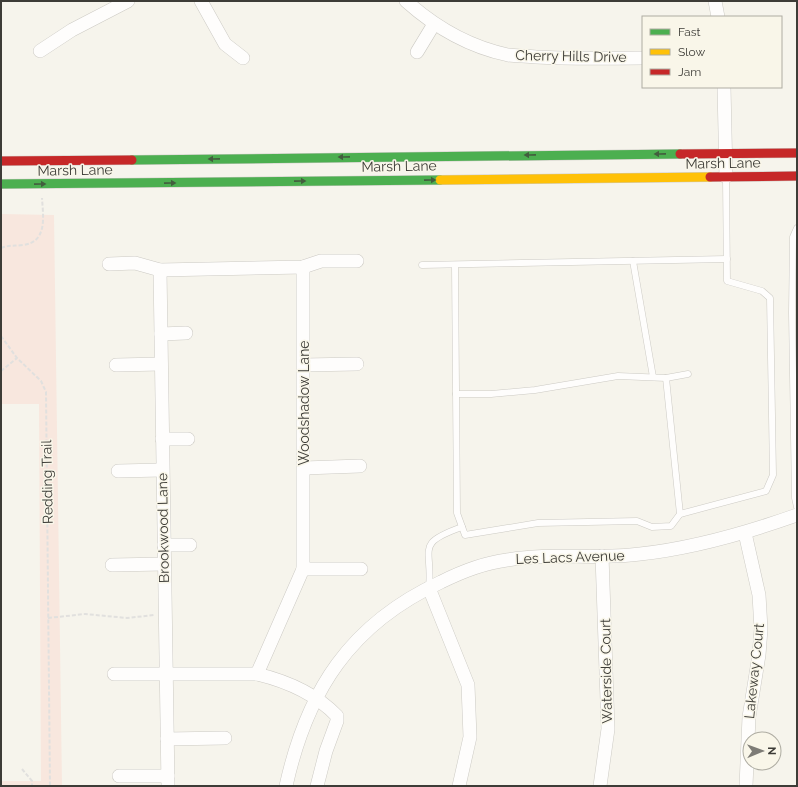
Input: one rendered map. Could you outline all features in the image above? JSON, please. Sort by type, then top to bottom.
[{"type":"main road","name":"Marsh Lane","points":[[1,161],[797,153]]},
{"type":"main road","name":"Marsh Lane","points":[[1,184],[797,176]]},
{"type":"street","points":[[40,51],[72,30],[128,1]]},
{"type":"street","points":[[201,1],[225,44],[243,58]]},
{"type":"street","name":"Cherry Hills Drive","points":[[406,1],[434,24],[452,34],[478,46],[509,55],[550,58],[642,58]]},
{"type":"street","points":[[716,1],[718,16]]},
{"type":"street","points":[[417,52],[434,24]]},
{"type":"street","points":[[724,88],[726,177]]},
{"type":"street","points":[[109,264],[135,263],[160,270],[303,267],[321,261],[357,261]]},
{"type":"street","name":"Woodshadow Lane","points":[[257,674],[303,569],[303,267]]},
{"type":"street","name":"Brookwood Lane","points":[[160,270],[168,781]]},
{"type":"street","points":[[161,334],[186,333]]},
{"type":"street","points":[[116,366],[161,364]]},
{"type":"street","points":[[304,365],[357,364]]},
{"type":"street","points":[[162,439],[188,439]]},
{"type":"street","points":[[304,468],[360,466]]},
{"type":"street","points":[[118,471],[162,470]]},
{"type":"street","name":"Les Lacs Avenue","points":[[286,786],[303,725],[315,698],[344,654],[355,641],[378,621],[404,602],[429,588],[454,576],[506,560],[536,556],[638,555],[674,550],[745,533],[797,514]]},
{"type":"street","name":"Lakeway Court","points":[[745,533],[759,595],[761,629],[759,655],[749,717],[746,786]]},
{"type":"street","points":[[164,545],[190,545]]},
{"type":"street","name":"Waterside Court","points":[[600,786],[608,729],[602,556]]},
{"type":"street","points":[[112,565],[164,564]]},
{"type":"street","points":[[303,569],[361,569]]},
{"type":"street","points":[[429,588],[468,685],[470,736],[460,786]]},
{"type":"street","points":[[114,674],[257,674],[274,678],[315,698],[330,709],[337,718],[317,786]]},
{"type":"street","points":[[167,739],[225,738]]},
{"type":"street","points":[[119,776],[168,781]]},
{"type":"lane","points":[[455,265],[457,513],[465,535],[538,523],[637,521],[652,527],[671,526],[680,514],[766,491],[774,475],[770,298],[762,291],[727,281],[726,177]]},
{"type":"lane","points":[[797,228],[793,237],[792,313],[795,498],[797,508]]},
{"type":"lane","points":[[422,265],[727,259]]},
{"type":"lane","points":[[633,261],[653,377]]},
{"type":"lane","points":[[456,394],[491,394],[535,390],[618,376],[666,378],[688,374]]},
{"type":"lane","points":[[666,378],[680,514]]},
{"type":"lane","points":[[429,588],[431,572],[427,556],[432,543],[442,534],[462,527]]},
{"type":"path","points":[[1,248],[28,244],[41,235],[43,227],[42,198]]},
{"type":"path","name":"Redding Trail","points":[[1,336],[17,358],[41,381],[46,392],[50,786]]},
{"type":"path","points":[[1,371],[17,358]]},
{"type":"path","points":[[48,618],[85,614],[128,618],[165,615]]},
{"type":"path","points":[[22,769],[32,781],[32,786]]},
{"type":"shaded area","points":[[1,214],[54,215],[62,786],[1,786],[1,781],[41,781],[39,404],[1,404]]},
{"type":"traffic: fast","points":[[132,160],[680,154]]},
{"type":"traffic: fast","points":[[1,184],[440,180]]},
{"type":"traffic: slow","points":[[440,180],[710,177]]},
{"type":"traffic: jam","points":[[680,154],[797,153]]},
{"type":"traffic: jam","points":[[1,161],[132,160]]},
{"type":"traffic: jam","points":[[710,177],[797,176]]}]
